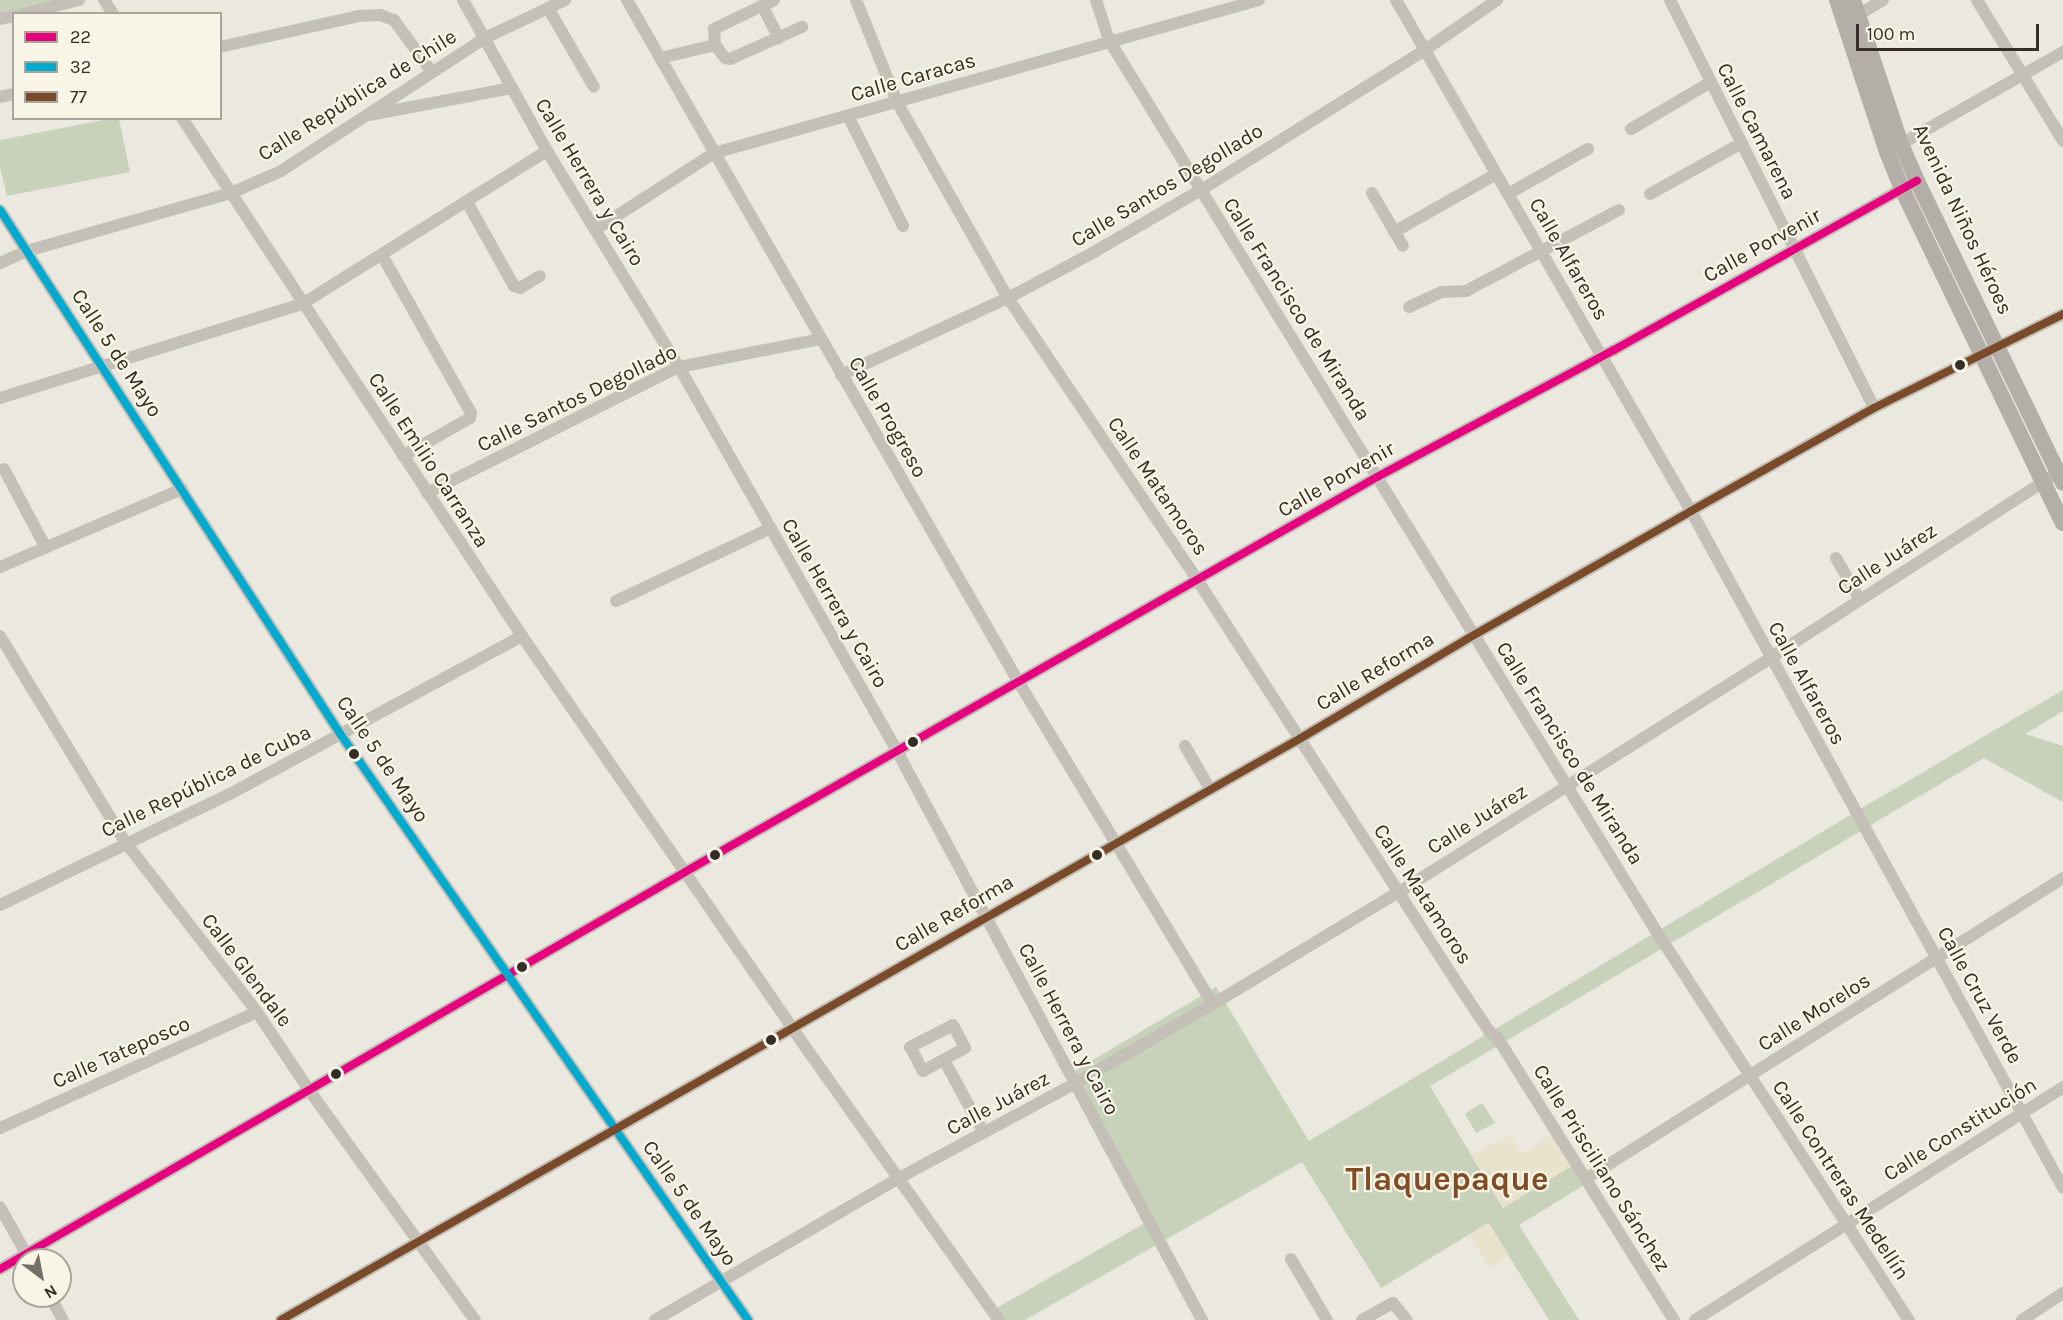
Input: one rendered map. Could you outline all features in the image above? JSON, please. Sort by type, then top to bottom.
[{"type":"main road","name":"Avenida Niños Héroes","points":[[1837,0],[1887,152],[1902,189],[2063,523]]},
{"type":"main road","name":"Avenida Niños Héroes","points":[[1856,7],[1901,144],[1917,181],[2061,475]]},
{"type":"street","points":[[31,12],[79,0]]},
{"type":"street","name":"Calle Herrera y Cairo","points":[[463,0],[547,151],[679,367],[897,751],[1202,1320]]},
{"type":"street","name":"Calle República de Chile","points":[[0,263],[27,251],[231,193],[281,171],[484,38],[565,0]]},
{"type":"street","name":"Calle Progreso","points":[[627,0],[1018,681],[1213,1004]]},
{"type":"street","points":[[774,0],[716,27],[712,33],[715,45],[727,59],[802,27]]},
{"type":"street","name":"Calle Matamoros","points":[[856,0],[897,102],[1008,298],[1198,581],[1489,1031],[1497,1036]]},
{"type":"street","name":"Calle Francisco de Miranda","points":[[1096,0],[1109,40],[1662,940]]},
{"type":"street","name":"Calle Caracas","points":[[595,230],[714,153],[1109,40],[1259,0]]},
{"type":"street","name":"Calle Alfareros","points":[[1396,0],[1603,356],[1863,821]]},
{"type":"street","name":"Calle Santos Degollado","points":[[841,375],[1008,298],[1094,252],[1201,190],[1425,50],[1497,0]]},
{"type":"street","name":"Calle Camarena","points":[[1670,0],[1874,408]]},
{"type":"street","points":[[1856,7],[1883,0]]},
{"type":"street","points":[[1977,0],[2063,141]]},
{"type":"street","points":[[763,7],[779,38]]},
{"type":"street","points":[[548,8],[594,87]]},
{"type":"street","points":[[222,47],[359,16],[380,15],[394,20],[431,71]]},
{"type":"street","points":[[660,58],[715,45]]},
{"type":"street","points":[[1901,144],[2063,52]]},
{"type":"street","points":[[1631,129],[1711,82]]},
{"type":"street","points":[[362,116],[512,88]]},
{"type":"street","points":[[848,116],[903,226]]},
{"type":"street","name":"Calle Emilio Carranza","points":[[183,120],[522,636],[897,1179],[999,1320]]},
{"type":"street","points":[[1650,194],[1742,143]]},
{"type":"street","points":[[1508,194],[1588,149]]},
{"type":"street","points":[[0,398],[101,364],[302,304],[547,151]]},
{"type":"street","points":[[1394,232],[1496,174]]},
{"type":"street","name":"Calle Porvenir","points":[[42,1248],[309,1090],[1018,681],[1198,581],[1377,477],[1603,356],[1917,181]]},
{"type":"street","points":[[1372,193],[1402,246]]},
{"type":"street","points":[[467,202],[514,286],[520,288],[540,276]]},
{"type":"street","name":"Calle 5 de Mayo","points":[[0,210],[341,735],[748,1320]]},
{"type":"street","points":[[1409,307],[1441,292],[1466,291],[1620,210]]},
{"type":"street","points":[[382,255],[471,412],[467,420],[403,456]]},
{"type":"street","name":"Calle Reforma","points":[[281,1320],[1301,738],[1474,635],[1691,511],[1874,408],[2063,314]]},
{"type":"street","name":"Calle Santos Degollado","points":[[427,493],[679,367],[820,339]]},
{"type":"street","points":[[4,469],[46,548]]},
{"type":"street","name":"Calle Juárez","points":[[655,1320],[897,1179],[1076,1083],[1213,1004],[1567,786],[2043,482],[2061,475]]},
{"type":"street","points":[[0,567],[182,489]]},
{"type":"street","points":[[616,600],[771,528]]},
{"type":"street","points":[[1836,558],[1860,600]]},
{"type":"street","name":"Calle Glendale","points":[[0,636],[126,843],[257,1012],[309,1090],[475,1320]]},
{"type":"street","name":"Calle República de Cuba","points":[[0,905],[228,795],[522,636]]},
{"type":"street","points":[[1185,746],[1210,789]]},
{"type":"street","name":"Calle Cruz Verde","points":[[1863,821],[2063,1188]]},
{"type":"street","name":"Calle Morelos","points":[[1587,1178],[2063,878]]},
{"type":"street","name":"Calle Contreras Medellín","points":[[1662,940],[1909,1320]]},
{"type":"street","name":"Calle Tateposco","points":[[0,1128],[257,1012]]},
{"type":"street","name":"Calle Prisciliano Sánchez","points":[[1497,1036],[1674,1320]]},
{"type":"street","points":[[944,1060],[984,1133]]},
{"type":"street","name":"Calle Constitución","points":[[1695,1320],[2063,1088]]},
{"type":"street","points":[[0,1207],[22,1248]]},
{"type":"street","points":[[1291,1259],[1327,1320]]},
{"type":"street","points":[[2022,1320],[2063,1293]]},
{"type":"street","points":[[1362,1320],[1393,1303],[1407,1320]]},
{"type":"green space","points":[[0,0],[79,0],[29,12],[12,12],[12,16],[0,19]]},
{"type":"green space","points":[[104,120],[119,120],[130,172],[7,196],[0,167],[0,140]]},
{"type":"green space","points":[[2063,690],[2063,711],[2025,734],[2063,746],[2063,802],[1984,758],[1430,1086],[1503,1208],[1573,1165],[1586,1184],[1519,1225],[1579,1320],[1549,1320],[1488,1223],[1381,1288],[1302,1162],[1025,1320],[1003,1320],[995,1309],[1145,1223],[1066,1076],[1216,987],[1309,1141],[1857,811]]},
{"type":"green space","points":[[1482,1103],[1495,1123],[1476,1133],[1465,1114]]},
{"type":"shaded area","points":[[1553,1133],[1573,1165],[1503,1208],[1471,1155],[1509,1135],[1522,1154]]},
{"type":"shaded area","points":[[1489,1223],[1509,1256],[1490,1268],[1469,1235]]},
{"type":"transit line","name":"22","points":[[0,1269],[685,872],[1377,477],[1614,350],[1917,181]]},
{"type":"transit line","name":"32","points":[[0,210],[341,735],[748,1320]]},
{"type":"transit line","name":"77","points":[[281,1320],[1301,738],[1474,635],[1691,511],[1874,408],[2063,314]]},
{"type":"district","name":"Tlaquepaque","points":[[1447,1180]]}]
